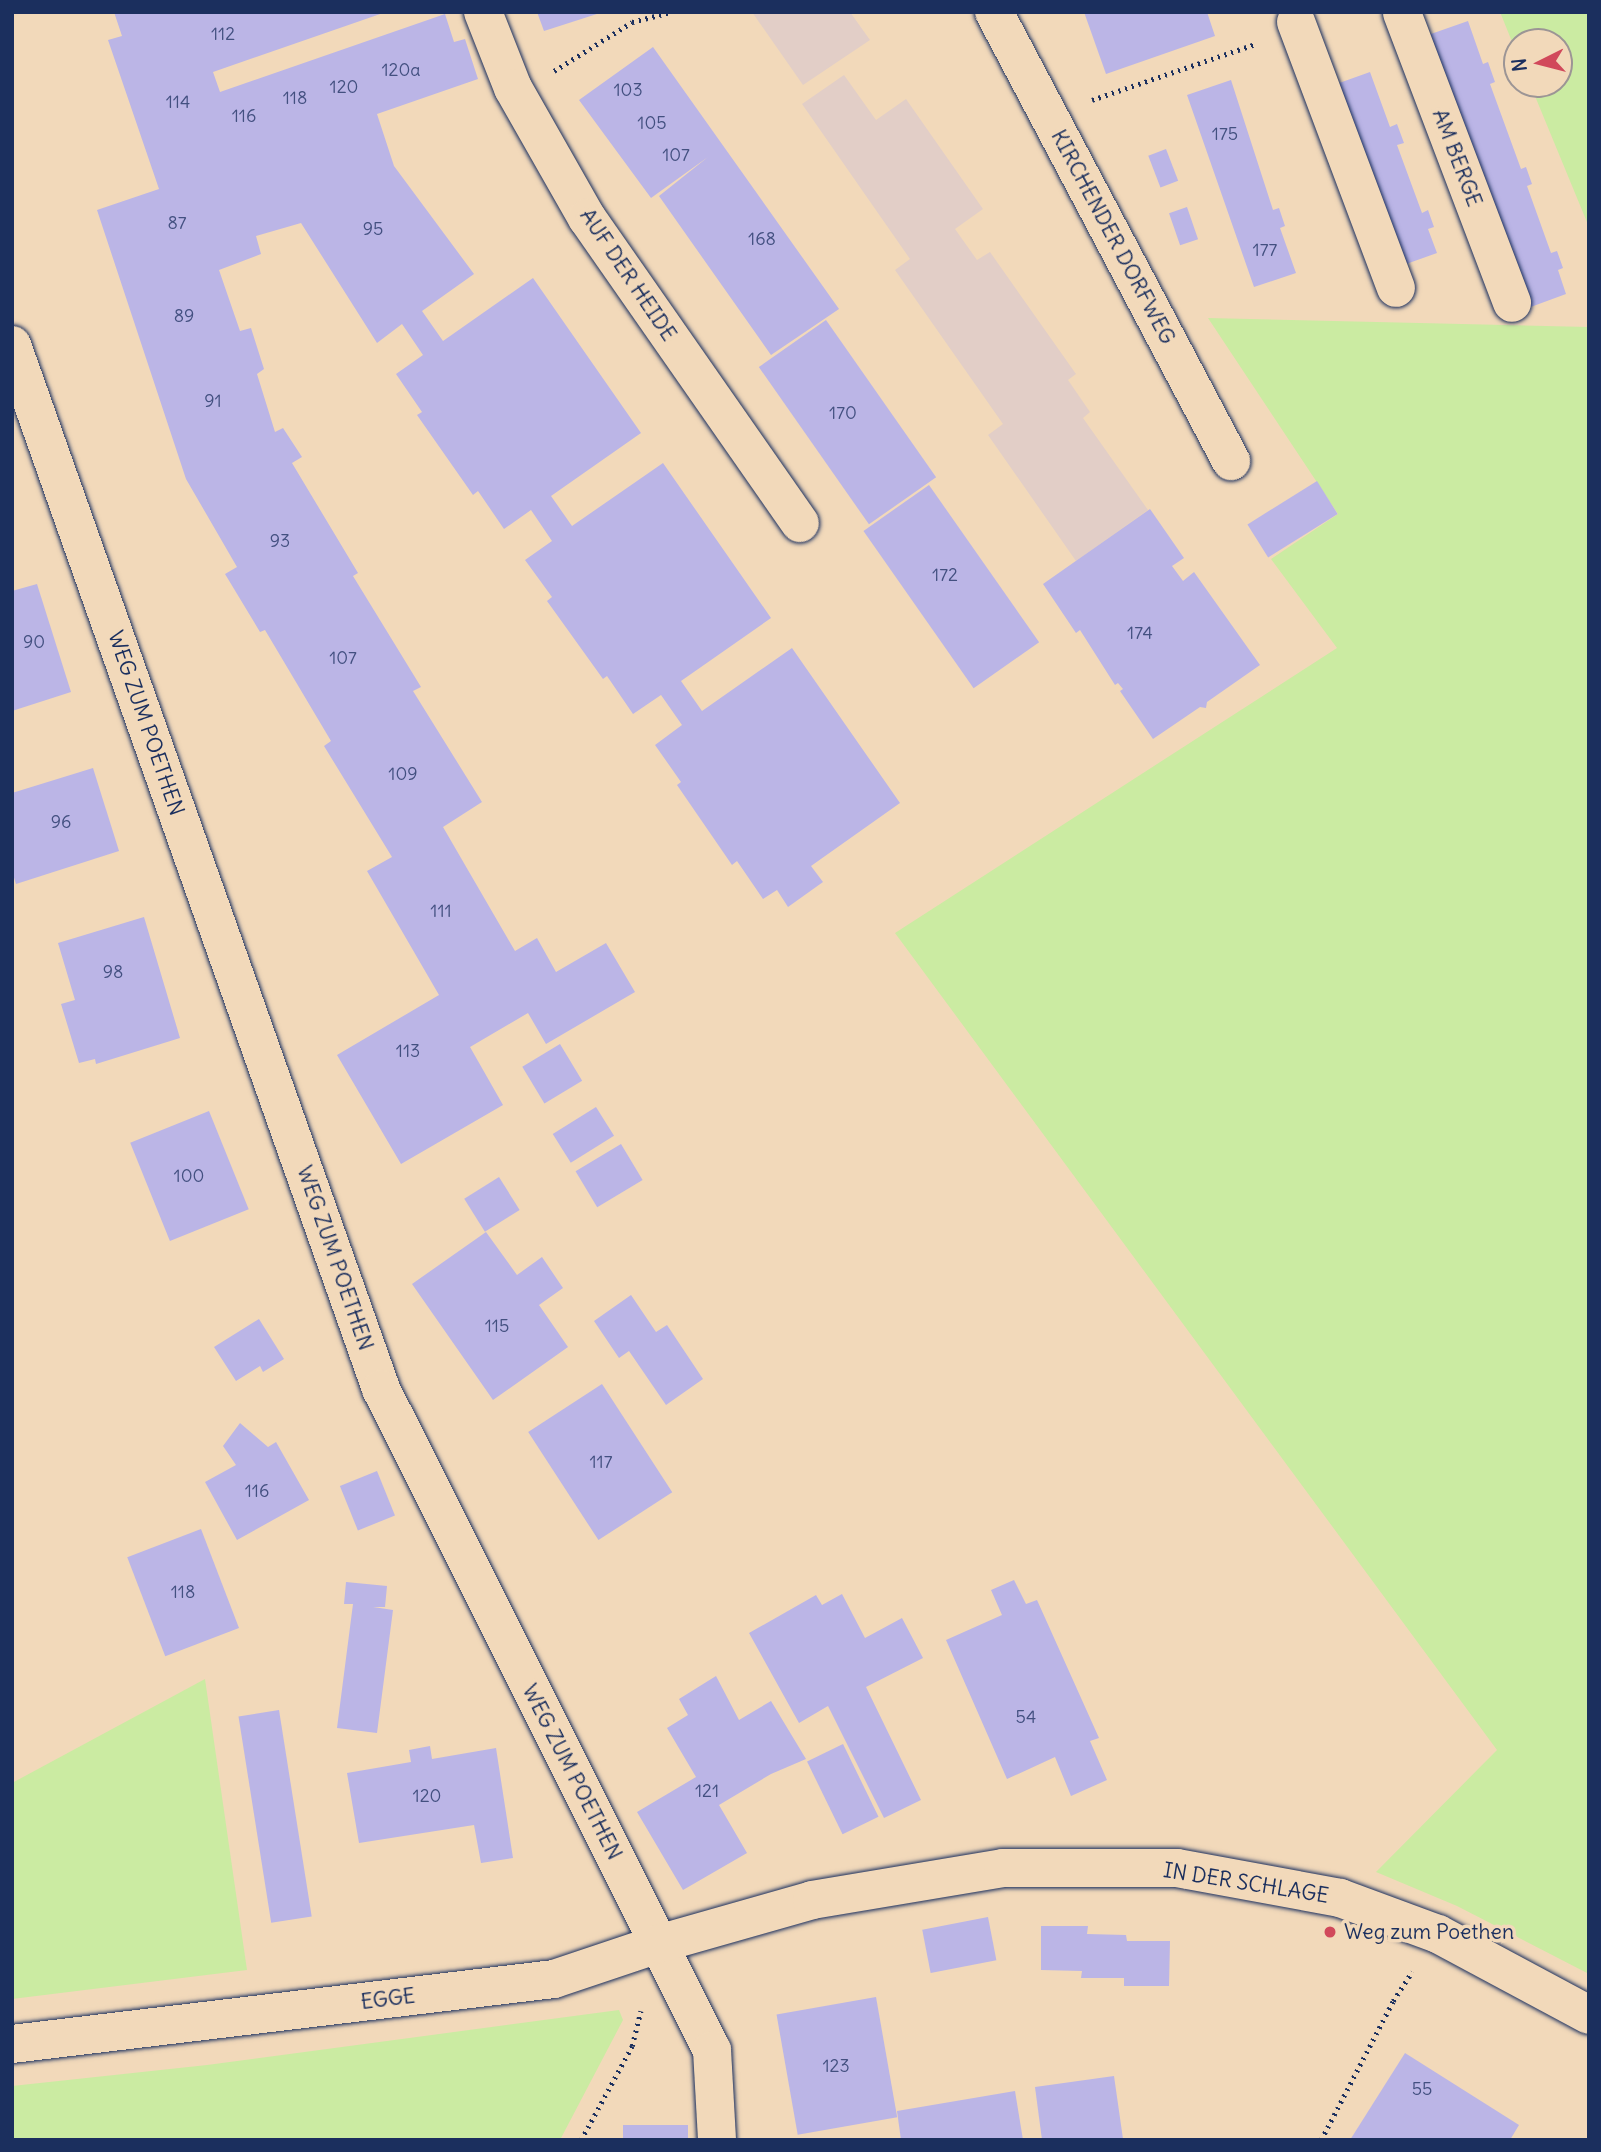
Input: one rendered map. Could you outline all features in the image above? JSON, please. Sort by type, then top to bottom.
[{"type":"street","name":"AUF DER HEIDE","points":[[483,12],[517,94],[587,218],[800,523]]},
{"type":"street","name":"KIRCHENDER DORFWEG","points":[[993,12],[1231,461]]},
{"type":"street","name":"AM BERGE","points":[[1402,13],[1512,303]]},
{"type":"street","points":[[1296,22],[1396,288]]},
{"type":"street","name":"WEG ZUM POETHEN","points":[[12,345],[381,1389],[712,2050],[717,2140]]},
{"type":"street","name":"IN DER SCHLAGE","points":[[756,1916],[812,1900],[1003,1868],[1177,1868],[1340,1898],[1438,1934],[1589,2015]]},
{"type":"street","name":"EGGE","points":[[12,2044],[554,1979],[658,1944],[756,1916]]},
{"type":"path","points":[[517,94],[632,22],[671,12]]},
{"type":"path","points":[[1048,115],[1273,38],[1296,22]]},
{"type":"path","points":[[1321,2140],[1393,2001]]},
{"type":"path","points":[[581,2140],[632,2046]]},
{"type":"shaded area","points":[[752,12],[850,12],[870,40],[803,85]]},
{"type":"shaded area","points":[[844,75],[876,120],[906,99],[983,209],[955,229],[977,260],[990,252],[1076,374],[1068,380],[1090,412],[1083,418],[1148,510],[1076,561],[988,435],[1003,424],[895,270],[910,259],[802,104]]},
{"type":"green space","points":[[1500,12],[1587,12],[1589,15],[1589,227],[1536,98],[1573,98],[1573,28],[1506,28]]},
{"type":"green space","points":[[1208,318],[1589,327],[1589,1974],[1457,1906],[1376,1872],[1497,1750],[895,933],[1337,648],[1271,559],[1338,514]]},
{"type":"green space","points":[[205,1679],[247,1970],[12,1999],[12,1783]]},
{"type":"green space","points":[[619,2010],[623,2020],[560,2140],[12,2140],[12,2086],[207,2065]]},
{"type":"building","points":[[114,12],[386,12],[213,72],[220,92],[445,14],[454,42],[465,39],[478,79],[377,114],[394,166],[474,274],[422,311],[443,341],[533,278],[641,433],[551,496],[572,526],[663,463],[771,618],[681,681],[702,711],[792,648],[900,803],[811,866],[823,882],[788,907],[777,890],[763,899],[737,861],[732,865],[677,785],[681,782],[655,745],[682,725],[661,695],[633,714],[607,676],[603,679],[547,601],[552,597],[525,560],[552,541],[531,510],[504,529],[478,491],[473,495],[417,415],[422,412],[396,374],[423,355],[402,324],[377,343],[301,223],[256,236],[261,254],[219,270],[240,331],[251,328],[264,369],[257,374],[275,432],[283,428],[302,457],[292,463],[358,573],[353,576],[421,687],[413,691],[482,802],[443,827],[515,951],[537,938],[556,972],[606,943],[635,992],[546,1044],[528,1013],[470,1047],[503,1105],[401,1164],[337,1055],[439,995],[367,871],[392,857],[324,746],[331,741],[265,630],[260,632],[225,574],[237,567],[186,479],[97,210],[159,189],[108,40],[122,36]]},
{"type":"building","points":[[537,12],[600,12],[600,13],[544,31]]},
{"type":"building","points":[[1084,12],[1207,12],[1215,36],[1106,74]]},
{"type":"building","points":[[1468,21],[1483,64],[1488,62],[1495,82],[1490,84],[1521,169],[1526,167],[1532,184],[1527,186],[1551,253],[1557,251],[1563,268],[1558,270],[1566,294],[1528,308],[1428,35]]},
{"type":"building","points":[[653,47],[839,309],[771,355],[659,196],[708,157],[651,198],[579,100]]},
{"type":"building","points":[[1370,72],[1390,127],[1397,124],[1404,143],[1397,145],[1422,213],[1428,210],[1434,227],[1428,229],[1437,253],[1395,268],[1328,87]]},
{"type":"building","points":[[1231,80],[1273,210],[1279,208],[1285,226],[1280,228],[1296,273],[1254,287],[1187,95]]},
{"type":"building","points":[[1166,149],[1178,181],[1160,188],[1148,156]]},
{"type":"building","points":[[1187,207],[1198,239],[1180,245],[1169,213]]},
{"type":"building","points":[[826,320],[936,477],[869,524],[759,367]]},
{"type":"building","points":[[1317,481],[1338,514],[1268,558],[1247,524]]},
{"type":"building","points":[[929,485],[1039,642],[974,688],[863,531]]},
{"type":"building","points":[[1150,509],[1184,558],[1172,566],[1183,581],[1194,572],[1260,665],[1207,702],[1206,708],[1200,707],[1153,739],[1120,691],[1123,689],[1118,683],[1115,685],[1080,630],[1076,633],[1043,584]]},
{"type":"building","points":[[37,584],[71,692],[12,711],[12,591]]},
{"type":"building","points":[[93,768],[119,851],[16,884],[12,871],[12,793]]},
{"type":"building","points":[[144,917],[180,1038],[96,1064],[95,1059],[79,1063],[61,1004],[75,1000],[58,943]]},
{"type":"building","points":[[560,1044],[582,1081],[544,1104],[522,1067]]},
{"type":"building","points":[[596,1107],[614,1136],[571,1163],[553,1134]]},
{"type":"building","points":[[209,1111],[249,1209],[170,1241],[130,1143]]},
{"type":"building","points":[[621,1144],[643,1180],[597,1207],[576,1171]]},
{"type":"building","points":[[499,1177],[520,1210],[485,1232],[464,1199]]},
{"type":"building","points":[[486,1232],[517,1275],[542,1257],[563,1288],[539,1305],[568,1347],[493,1400],[412,1284]]},
{"type":"building","points":[[631,1295],[656,1332],[667,1325],[703,1379],[666,1405],[629,1351],[619,1358],[594,1321]]},
{"type":"building","points":[[259,1319],[284,1359],[263,1372],[260,1366],[236,1381],[214,1347]]},
{"type":"building","points":[[602,1384],[672,1492],[598,1540],[528,1432]]},
{"type":"building","points":[[240,1423],[268,1447],[276,1442],[309,1500],[237,1540],[205,1482],[236,1465],[223,1446]]},
{"type":"building","points":[[377,1471],[395,1516],[358,1530],[340,1486]]},
{"type":"building","points":[[201,1529],[239,1628],[165,1656],[127,1557]]},
{"type":"building","points":[[1014,1580],[1026,1604],[1037,1600],[1099,1738],[1090,1741],[1107,1780],[1071,1796],[1055,1757],[1007,1779],[946,1640],[1002,1615],[991,1590]]},
{"type":"building","points":[[346,1582],[387,1586],[385,1607],[373,1607],[393,1610],[377,1733],[337,1728],[353,1604],[344,1604]]},
{"type":"building","points":[[842,1594],[865,1638],[902,1618],[923,1658],[866,1687],[921,1800],[884,1818],[828,1706],[799,1723],[749,1633],[816,1595],[822,1605]]},
{"type":"building","points":[[716,1676],[739,1720],[771,1701],[806,1759],[771,1774],[719,1805],[747,1853],[683,1890],[637,1812],[696,1777],[667,1728],[688,1715],[679,1699]]},
{"type":"building","points":[[279,1710],[312,1916],[271,1923],[239,1716]]},
{"type":"building","points":[[843,1744],[879,1817],[843,1834],[807,1762]]},
{"type":"building","points":[[430,1746],[432,1759],[496,1748],[513,1858],[481,1863],[474,1825],[359,1843],[347,1773],[411,1762],[409,1750]]},
{"type":"building","points":[[988,1917],[996,1960],[931,1973],[922,1930]]},
{"type":"building","points":[[1041,1926],[1088,1926],[1087,1934],[1126,1935],[1127,1941],[1170,1941],[1169,1986],[1124,1986],[1124,1978],[1081,1978],[1082,1971],[1041,1970]]},
{"type":"building","points":[[876,1997],[897,2117],[798,2135],[777,2015]]},
{"type":"building","points":[[1405,2053],[1519,2125],[1510,2140],[1350,2140]]},
{"type":"building","points":[[1114,2076],[1123,2139],[1042,2140],[1035,2087]]},
{"type":"building","points":[[1015,2091],[1023,2140],[901,2140],[897,2111]]},
{"type":"building","points":[[623,2125],[688,2125],[688,2140],[623,2140]]},
{"type":"place","name":"Weg zum Poethen","points":[[1330,1932]]}]
